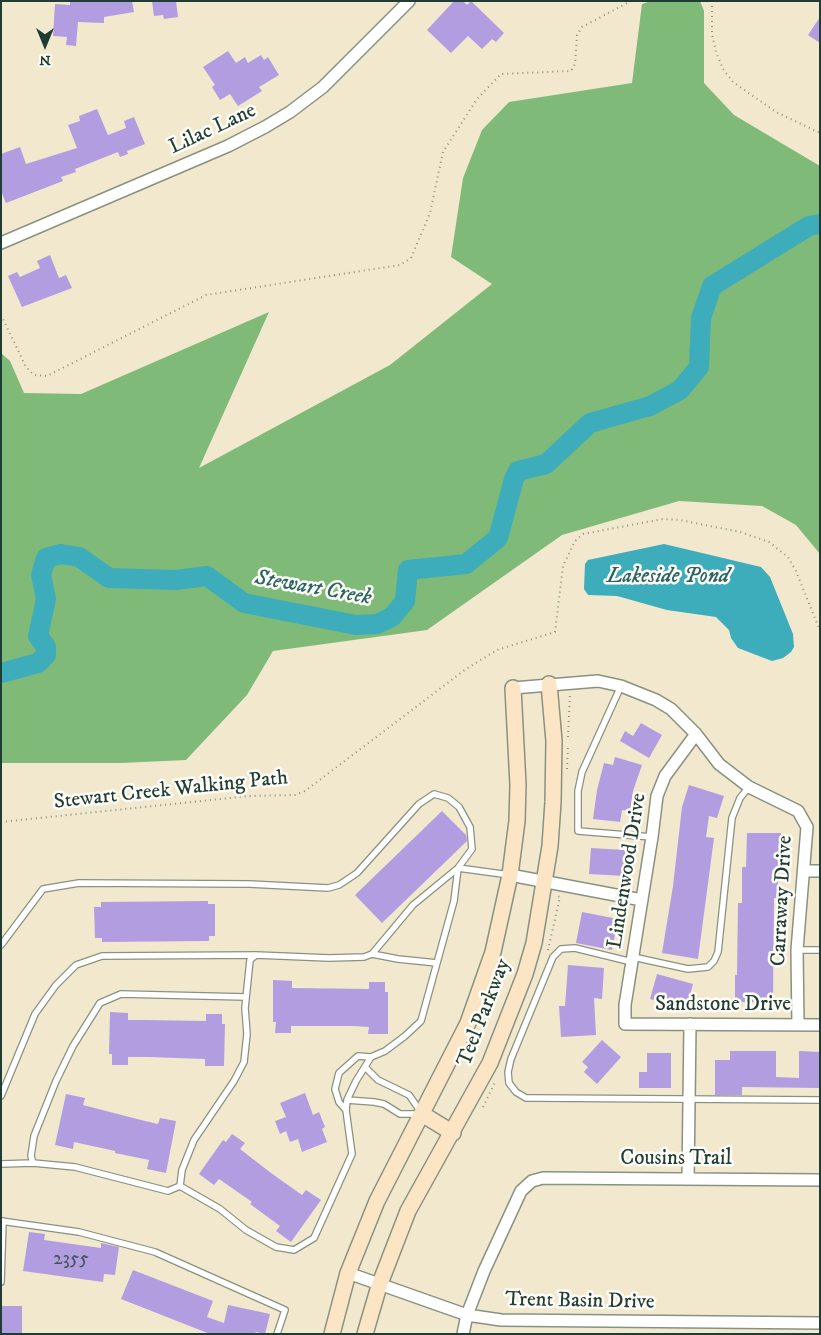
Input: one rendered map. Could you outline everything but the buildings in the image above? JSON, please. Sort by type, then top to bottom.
[{"type":"street","name":"Lilac Lane","points":[[1,243],[201,158],[265,127],[290,112],[323,87],[408,1]]},
{"type":"street","name":"Carraway Drive","points":[[513,688],[598,681],[621,686],[656,700],[671,709],[696,734],[719,764],[748,787],[798,811],[807,827],[797,950],[798,1025]]},
{"type":"street","name":"Teel Parkway","points":[[365,1334],[379,1286],[408,1212],[454,1133],[490,1063],[525,974],[534,943],[545,882],[553,802],[554,741],[550,684]]},
{"type":"street","name":"Teel Parkway","points":[[332,1334],[348,1273],[377,1201],[468,1023],[494,952],[510,875],[518,785],[513,688]]},
{"type":"street","name":"Lindenwood Drive","points":[[625,1024],[625,1005],[657,796],[665,776],[696,734]]},
{"type":"street","points":[[804,871],[820,871]]},
{"type":"street","points":[[510,875],[642,900]]},
{"type":"street","name":"Sandstone Drive","points":[[625,1024],[820,1025]]},
{"type":"street","points":[[688,1179],[690,1024]]},
{"type":"street","points":[[422,1114],[454,1133]]},
{"type":"street","name":"Cousins Trail","points":[[467,1315],[484,1271],[522,1191],[532,1181],[543,1178],[820,1180]]},
{"type":"street","name":"Trent Basin Drive","points":[[348,1273],[379,1286],[467,1315],[516,1322],[814,1327]]},
{"type":"street","points":[[463,1334],[467,1315]]},
{"type":"lane","points":[[621,686],[582,772],[578,791],[578,831],[652,837]]},
{"type":"lane","points":[[748,787],[740,798],[732,818],[718,952],[714,961],[708,966],[688,969],[575,948],[561,948],[553,957],[511,1059],[508,1072],[509,1083],[516,1092],[526,1098],[820,1100]]},
{"type":"lane","points":[[1,945],[43,890],[79,883],[248,884],[328,888],[339,885],[356,873],[419,804],[434,794],[448,798],[459,807],[470,827],[472,849],[458,868],[413,905],[372,954],[364,957],[329,958],[256,955],[102,956],[76,965],[56,985],[35,1014],[1,1096]]},
{"type":"lane","points":[[458,868],[510,875]]},
{"type":"lane","points":[[346,1110],[339,1102],[334,1089],[339,1073],[358,1056],[371,1057],[385,1051],[405,1036],[421,1020],[454,901],[458,868]]},
{"type":"lane","points":[[797,950],[820,950]]},
{"type":"lane","points":[[372,954],[398,960],[437,963]]},
{"type":"lane","points":[[180,1186],[182,1170],[194,1140],[234,1081],[244,1062],[247,1034],[246,997],[250,960],[256,955]]},
{"type":"lane","points":[[33,1163],[31,1156],[34,1136],[56,1081],[72,1046],[100,1003],[121,994],[246,997]]},
{"type":"lane","points":[[180,1186],[220,1209],[246,1230],[276,1247],[294,1250],[314,1238],[352,1154],[346,1110],[347,1100],[371,1057]]},
{"type":"lane","points":[[366,1067],[378,1080],[409,1095],[422,1114]]},
{"type":"lane","points":[[347,1100],[384,1104],[400,1114],[422,1114]]},
{"type":"lane","points":[[1,1164],[33,1163],[75,1167],[168,1191],[180,1186]]},
{"type":"lane","points":[[1,1282],[2,1221],[79,1232],[155,1252],[285,1310],[277,1334]]},
{"type":"path","points":[[1,315],[26,367],[34,375],[47,376],[206,295],[400,265],[411,258],[430,214],[444,152],[477,99],[501,74],[570,71],[575,64],[577,35],[582,27],[631,1]]},
{"type":"path","points":[[712,1],[712,34],[716,52],[723,69],[733,82],[776,112],[820,133]]},
{"type":"path","name":"Stewart Creek Walking Path","points":[[1,822],[250,796],[295,795],[305,791],[466,669],[497,650],[555,632],[563,566],[575,541],[583,534],[663,519],[680,520],[731,530],[769,542],[788,557],[796,571],[820,631]]},
{"type":"green space","points":[[651,1],[700,1],[704,11],[704,83],[734,115],[820,166],[820,554],[796,525],[762,506],[679,501],[562,535],[427,630],[273,651],[247,695],[186,760],[121,763],[1,763],[1,353],[10,361],[24,393],[81,394],[269,312],[199,468],[390,365],[492,284],[451,257],[463,178],[482,130],[509,102],[632,83],[642,4]]},
{"type":"water","name":"Lakeside Pond","points":[[664,544],[761,567],[770,577],[793,634],[794,647],[791,652],[783,658],[772,661],[738,648],[731,638],[729,630],[716,617],[667,610],[617,596],[588,595],[584,589],[585,564],[588,560]]},
{"type":"waterway","name":"Stewart Creek","points":[[1,673],[38,663],[46,655],[46,647],[38,636],[46,599],[41,575],[46,558],[61,554],[79,557],[109,578],[176,580],[207,576],[244,603],[356,625],[377,624],[392,617],[405,601],[408,570],[466,564],[498,538],[514,479],[518,471],[546,464],[590,423],[650,406],[680,390],[699,367],[701,318],[712,286],[809,226],[820,224]]}]
